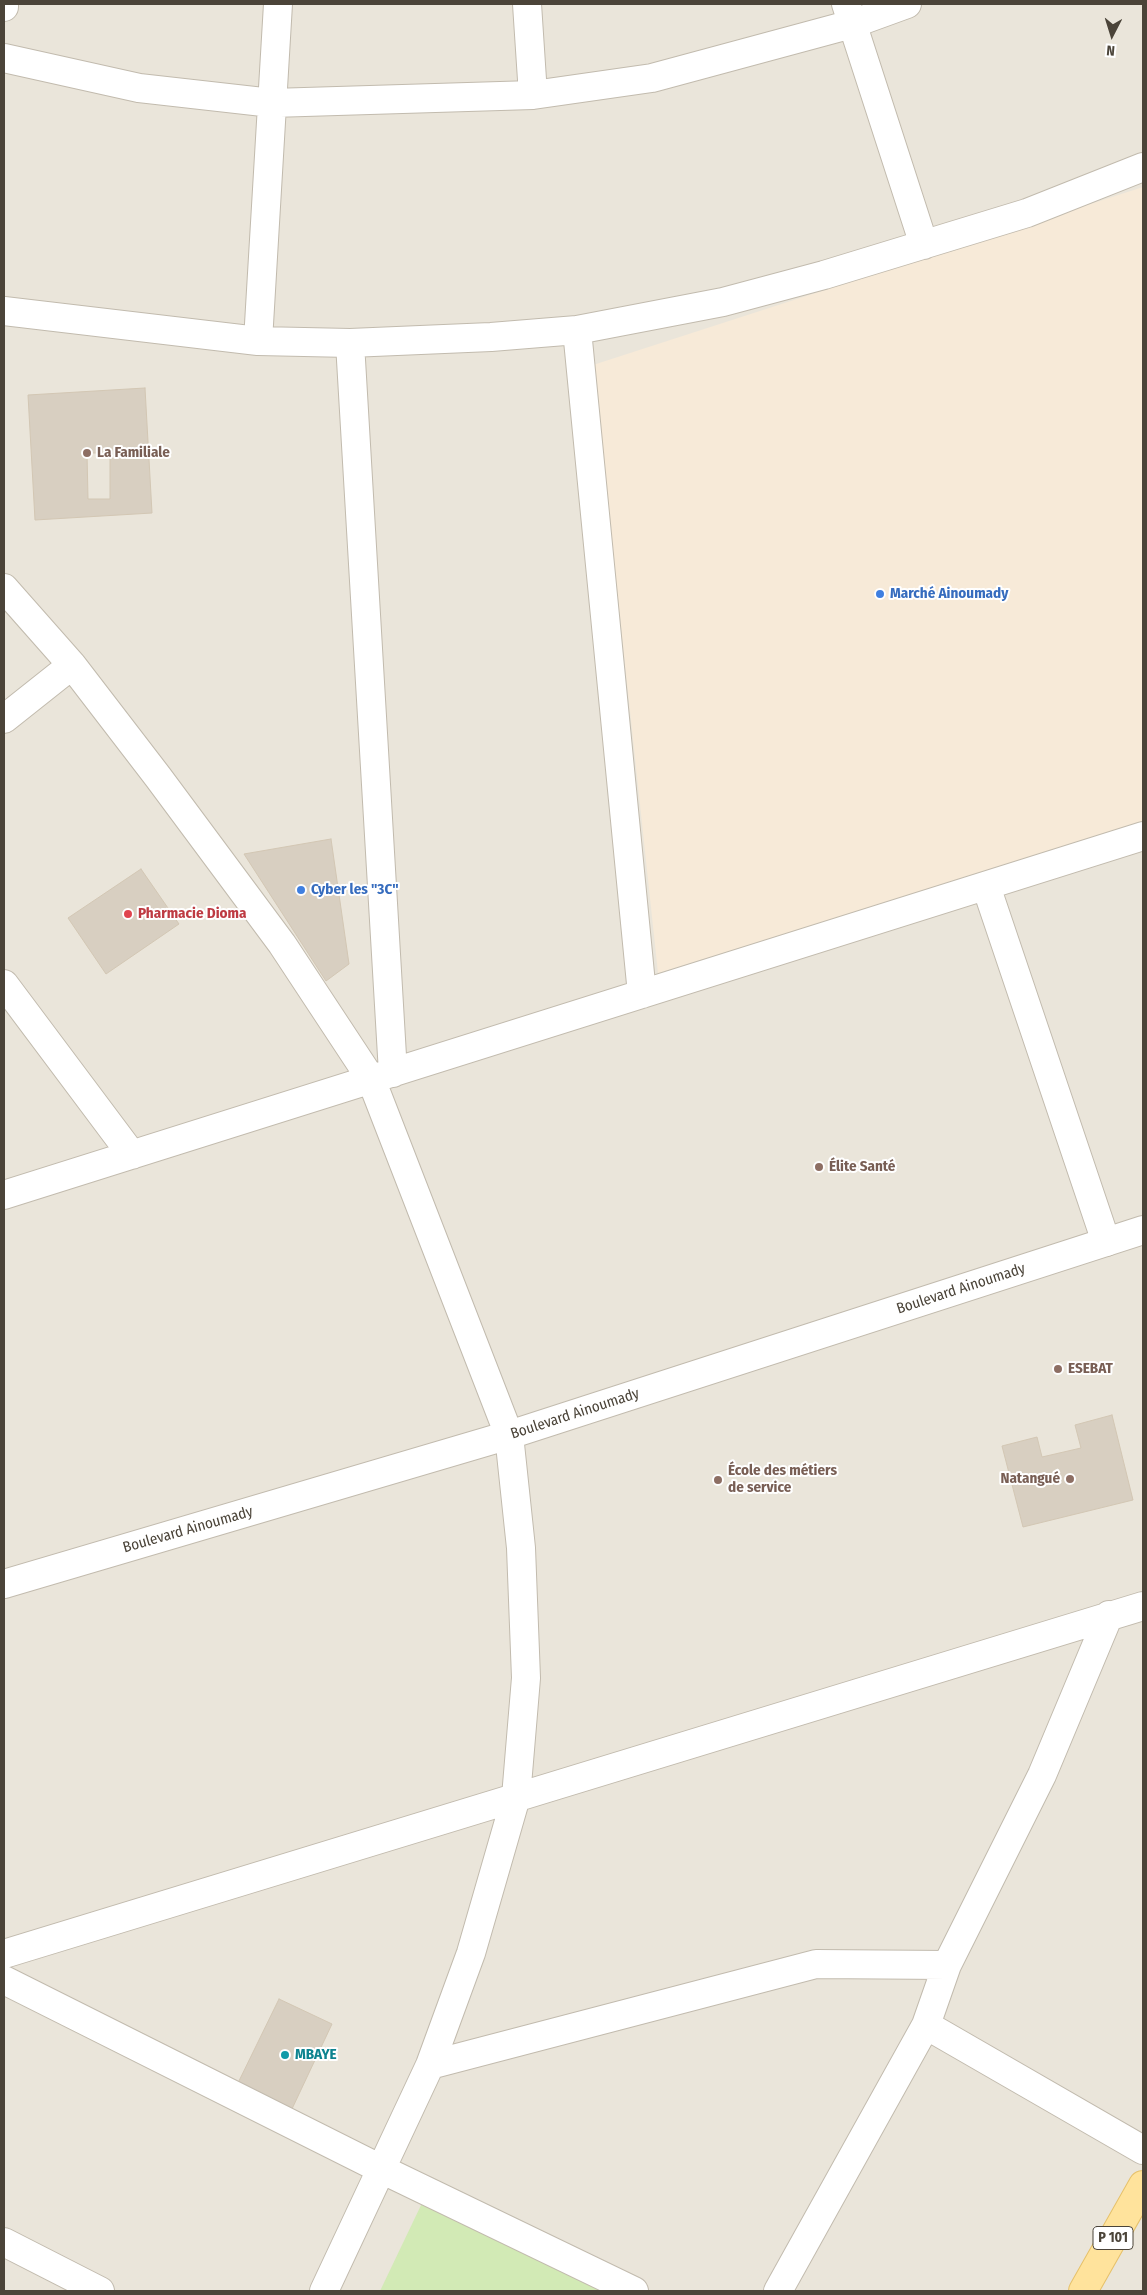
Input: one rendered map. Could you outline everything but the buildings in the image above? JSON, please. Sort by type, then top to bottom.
[{"type":"main road","name":"P 101","points":[[1083,2291],[1143,2184]]},
{"type":"street","points":[[258,341],[278,4]]},
{"type":"street","points":[[527,4],[533,95]]},
{"type":"street","points":[[4,58],[139,88],[272,103],[533,95],[652,78],[849,14],[907,4]]},
{"type":"street","points":[[849,14],[924,245]]},
{"type":"street","points":[[4,311],[258,341],[350,343],[577,330],[723,302],[824,275],[1027,213],[1143,167]]},
{"type":"street","points":[[577,330],[642,994]]},
{"type":"street","points":[[324,2291],[430,2065],[471,1953],[516,1797],[526,1678],[521,1548],[509,1435],[382,1076],[350,343]]},
{"type":"street","points":[[4,588],[72,665],[382,1076]]},
{"type":"street","points":[[4,719],[72,665]]},
{"type":"street","points":[[4,1195],[1143,836]]},
{"type":"street","points":[[986,886],[1106,1242]]},
{"type":"street","points":[[4,984],[132,1155]]},
{"type":"street","name":"Boulevard Ainoumady","points":[[4,1584],[509,1435],[1143,1230]]},
{"type":"street","points":[[4,1954],[1143,1606]]},
{"type":"street","points":[[778,2291],[926,2025],[947,1965],[1042,1776],[1109,1615]]},
{"type":"street","points":[[430,2065],[816,1964],[947,1965]]},
{"type":"street","points":[[4,1980],[381,2169],[634,2291]]},
{"type":"street","points":[[926,2025],[1143,2150]]},
{"type":"street","points":[[4,2242],[100,2291]]},
{"type":"shaded area","points":[[4,4],[1143,4],[1143,2291],[4,2291]]},
{"type":"shaded area","name":"Marché Ainoumady","points":[[1143,187],[1143,823],[658,973],[593,365]]},
{"type":"green space","points":[[423,2201],[619,2291],[380,2291]]},
{"type":"place","name":"La Familiale","points":[[87,453]]},
{"type":"place","name":"Marché Ainoumady","points":[[880,594]]},
{"type":"place","name":"Cyber les \"3C\"","points":[[301,890]]},
{"type":"place","name":"Pharmacie Dioma","points":[[128,914]]},
{"type":"place","name":"Élite Santé","points":[[819,1167]]},
{"type":"place","name":"ESEBAT","points":[[1058,1369]]},
{"type":"place","name":"Natangué","points":[[1070,1479]]},
{"type":"place","name":"École des métiers de service","points":[[718,1480]]},
{"type":"place","name":"MBAYE","points":[[285,2055]]}]
